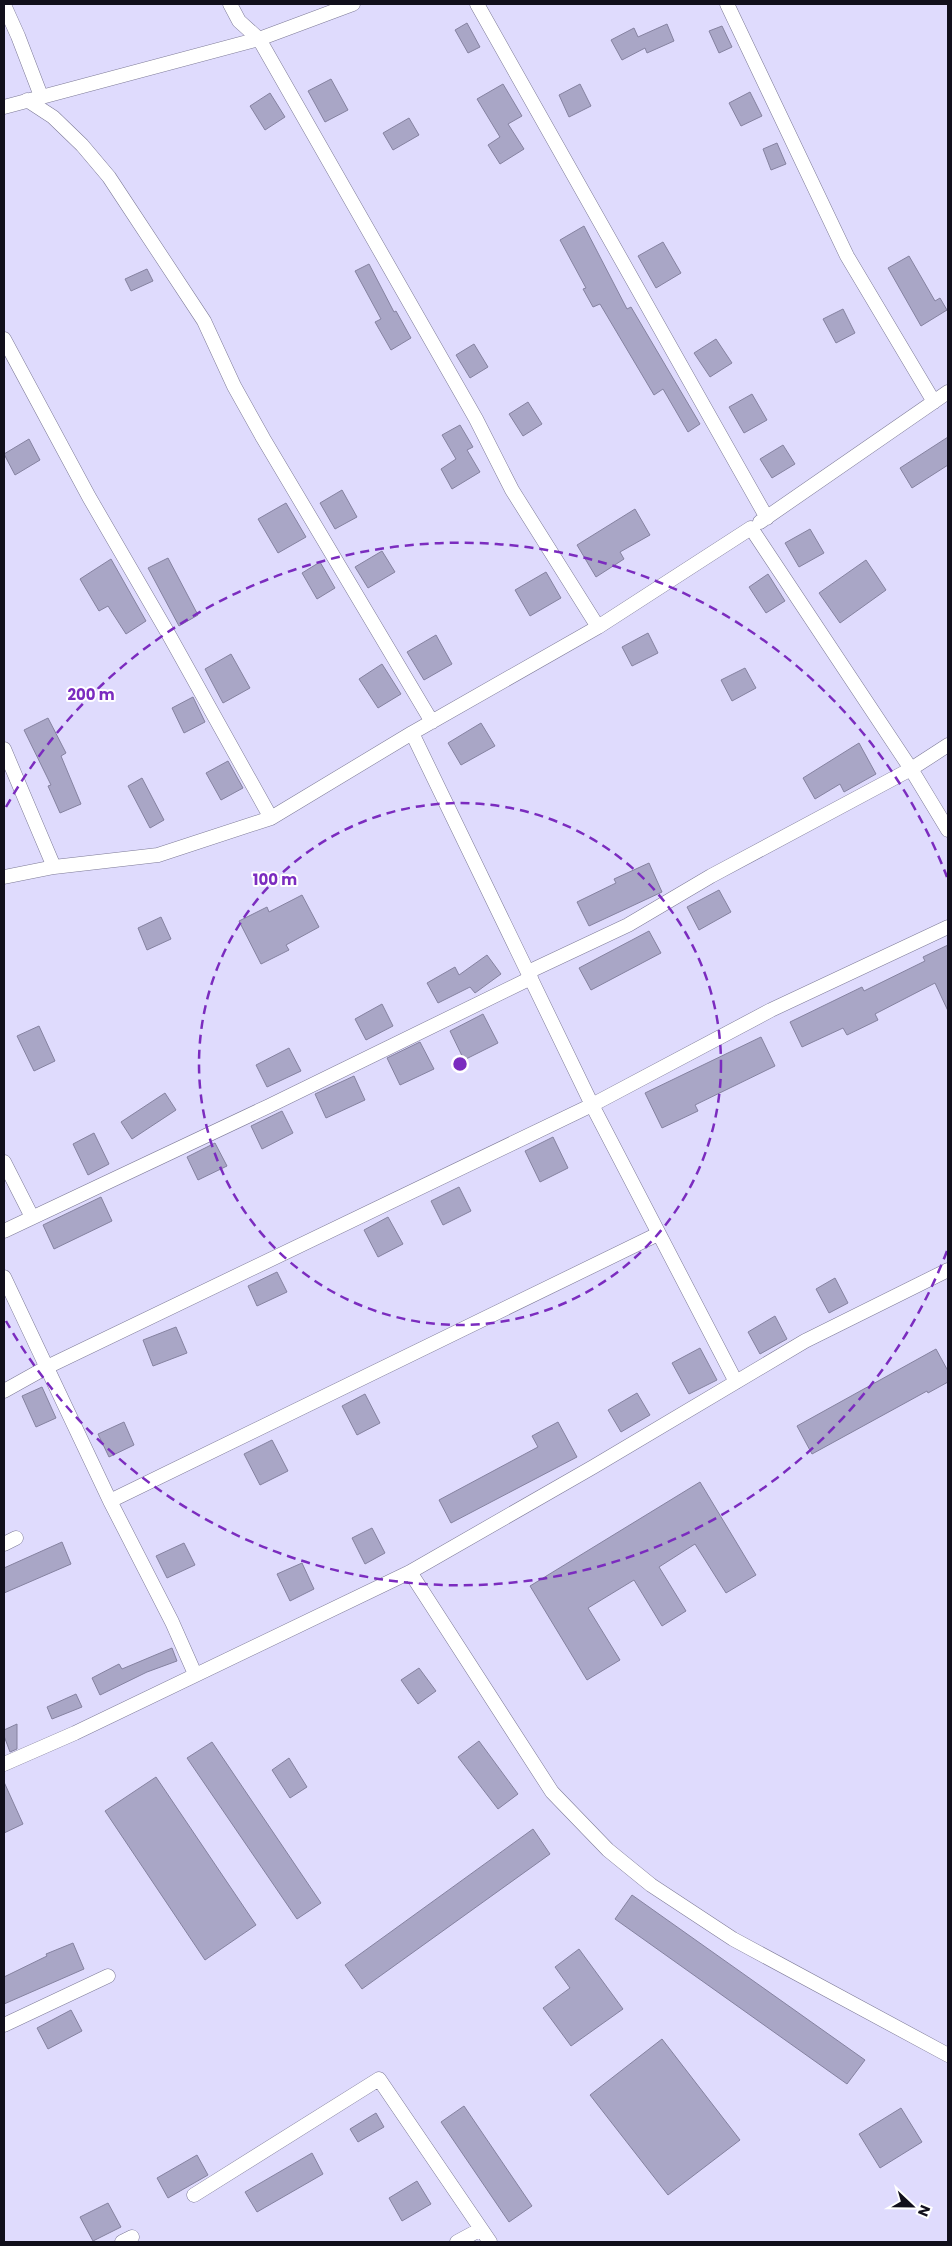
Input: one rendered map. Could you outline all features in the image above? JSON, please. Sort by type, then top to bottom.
[{"type":"street","points":[[230,4],[239,21],[259,39],[476,419],[512,490],[598,627]]},
{"type":"street","points":[[4,107],[259,39],[353,4]]},
{"type":"street","points":[[477,4],[767,518]]},
{"type":"street","points":[[727,4],[847,256],[934,402]]},
{"type":"street","points":[[4,5],[18,36],[34,98],[82,145],[109,177],[204,321],[234,386],[263,438],[432,722]]},
{"type":"street","points":[[4,339],[89,497],[169,635],[271,818]]},
{"type":"street","points":[[4,877],[54,867],[158,855],[271,818],[412,733],[598,627],[767,518],[948,392]]},
{"type":"street","points":[[751,528],[911,769],[948,830]]},
{"type":"street","points":[[412,733],[592,1105],[736,1382]]},
{"type":"street","points":[[4,1231],[118,1178],[628,925],[711,876],[911,769],[948,745]]},
{"type":"street","points":[[4,749],[54,867]]},
{"type":"street","points":[[4,1391],[47,1367],[592,1105],[771,1010],[948,927]]},
{"type":"street","points":[[4,1162],[32,1217]]},
{"type":"street","points":[[110,1501],[658,1234]]},
{"type":"street","points":[[4,1764],[75,1733],[410,1572],[594,1467],[805,1341],[948,1270]]},
{"type":"street","points":[[4,1277],[110,1501],[172,1622],[195,1674]]},
{"type":"street","points":[[410,1572],[552,1792],[608,1850],[651,1885],[733,1939],[948,2055]]},
{"type":"street","points":[[4,2025],[108,1976]]},
{"type":"street","points":[[194,2195],[379,2079],[490,2242]]},
{"type":"street","points":[[457,2242],[481,2229]]},
{"type":"building","points":[[467,23],[480,47],[468,53],[455,30]]},
{"type":"building","points":[[667,24],[674,41],[647,53],[645,48],[622,60],[611,40],[634,28],[638,37]]},
{"type":"building","points":[[722,26],[732,47],[719,53],[709,31]]},
{"type":"building","points":[[331,79],[348,110],[325,122],[308,91]]},
{"type":"building","points":[[503,84],[522,116],[508,124],[524,149],[500,164],[488,145],[500,137],[477,99]]},
{"type":"building","points":[[580,84],[591,106],[569,117],[559,95]]},
{"type":"building","points":[[750,92],[762,116],[741,126],[729,103]]},
{"type":"building","points":[[270,93],[285,117],[265,130],[250,106]]},
{"type":"building","points":[[409,118],[419,135],[393,150],[383,133]]},
{"type":"building","points":[[777,143],[786,164],[771,170],[763,149]]},
{"type":"building","points":[[584,226],[627,309],[631,307],[700,424],[688,432],[663,389],[654,395],[600,304],[593,307],[583,289],[586,288],[560,240]]},
{"type":"building","points":[[663,242],[681,273],[656,288],[638,256]]},
{"type":"building","points":[[909,256],[935,301],[940,298],[947,310],[921,326],[888,268]]},
{"type":"building","points":[[369,264],[394,312],[396,311],[411,338],[391,350],[375,322],[381,319],[355,271]]},
{"type":"building","points":[[147,269],[153,281],[131,291],[125,279]]},
{"type":"building","points":[[843,309],[855,333],[836,343],[823,319]]},
{"type":"building","points":[[716,339],[732,363],[710,377],[694,353]]},
{"type":"building","points":[[474,344],[488,367],[470,378],[456,355]]},
{"type":"building","points":[[752,394],[767,420],[744,433],[729,407]]},
{"type":"building","points":[[528,402],[542,424],[523,436],[509,414]]},
{"type":"building","points":[[460,425],[473,447],[467,450],[480,472],[452,489],[441,469],[456,459],[442,435]]},
{"type":"building","points":[[948,437],[948,465],[912,488],[900,468]]},
{"type":"building","points":[[29,439],[40,460],[15,475],[4,454]]},
{"type":"building","points":[[783,445],[795,464],[772,478],[760,459]]},
{"type":"building","points":[[342,490],[357,517],[335,529],[320,503]]},
{"type":"building","points":[[286,503],[306,537],[278,553],[258,519]]},
{"type":"building","points":[[635,509],[650,535],[620,552],[624,559],[596,577],[577,545]]},
{"type":"building","points":[[810,529],[824,553],[799,567],[785,543]]},
{"type":"building","points":[[382,551],[395,572],[368,588],[355,567]]},
{"type":"building","points":[[168,558],[198,615],[179,626],[148,568]]},
{"type":"building","points":[[111,559],[146,621],[126,634],[108,606],[99,611],[80,579]]},
{"type":"building","points":[[866,560],[886,590],[840,623],[819,593]]},
{"type":"building","points":[[320,562],[335,588],[317,599],[302,573]]},
{"type":"building","points":[[546,572],[561,598],[530,616],[515,590]]},
{"type":"building","points":[[768,574],[785,601],[766,613],[749,587]]},
{"type":"building","points":[[648,633],[658,653],[632,666],[622,647]]},
{"type":"building","points":[[436,635],[452,664],[424,680],[407,652]]},
{"type":"building","points":[[231,654],[250,688],[223,703],[205,669]]},
{"type":"building","points":[[382,664],[401,694],[378,708],[359,679]]},
{"type":"building","points":[[745,668],[756,688],[732,701],[721,680]]},
{"type":"building","points":[[193,697],[205,722],[184,733],[172,708]]},
{"type":"building","points":[[48,718],[66,753],[61,756],[81,804],[60,813],[48,786],[51,785],[24,730]]},
{"type":"building","points":[[481,723],[495,746],[461,765],[448,743]]},
{"type":"building","points":[[859,743],[876,774],[844,792],[840,784],[815,799],[803,778]]},
{"type":"building","points":[[228,761],[243,788],[221,800],[206,773]]},
{"type":"building","points":[[142,778],[164,820],[150,828],[128,786]]},
{"type":"building","points":[[649,863],[662,892],[589,926],[577,902],[616,883],[614,879]]},
{"type":"building","points":[[719,890],[731,912],[699,930],[687,907]]},
{"type":"building","points":[[302,895],[319,927],[286,945],[289,950],[261,964],[239,921],[267,907],[269,912]]},
{"type":"building","points":[[161,917],[171,939],[147,950],[138,928]]},
{"type":"building","points":[[649,931],[661,953],[591,990],[579,968]]},
{"type":"building","points":[[948,945],[948,1011],[935,983],[875,1014],[878,1020],[847,1035],[843,1028],[802,1047],[790,1022],[862,987],[864,991],[925,961],[923,957]]},
{"type":"building","points":[[487,955],[501,974],[475,993],[470,987],[438,1003],[427,983],[455,967],[459,975]]},
{"type":"building","points":[[382,1004],[393,1026],[366,1040],[355,1019]]},
{"type":"building","points":[[483,1014],[498,1043],[464,1060],[450,1031]]},
{"type":"building","points":[[39,1026],[55,1061],[34,1071],[17,1036]]},
{"type":"building","points":[[761,1037],[775,1066],[695,1105],[698,1111],[662,1128],[645,1093]]},
{"type":"building","points":[[420,1042],[434,1069],[400,1085],[387,1058]]},
{"type":"building","points":[[289,1048],[301,1071],[267,1087],[256,1065]]},
{"type":"building","points":[[354,1076],[365,1100],[326,1118],[315,1094]]},
{"type":"building","points":[[165,1093],[176,1110],[132,1139],[121,1122]]},
{"type":"building","points":[[282,1111],[293,1133],[262,1149],[251,1126]]},
{"type":"building","points":[[94,1133],[109,1164],[88,1175],[73,1144]]},
{"type":"building","points":[[553,1137],[568,1168],[540,1182],[525,1151]]},
{"type":"building","points":[[215,1143],[227,1166],[198,1180],[187,1157]]},
{"type":"building","points":[[459,1187],[471,1211],[443,1225],[431,1201]]},
{"type":"building","points":[[101,1197],[112,1221],[54,1249],[43,1225]]},
{"type":"building","points":[[388,1217],[403,1244],[378,1257],[364,1230]]},
{"type":"building","points":[[277,1272],[287,1292],[257,1306],[248,1286]]},
{"type":"building","points":[[835,1278],[848,1303],[829,1313],[816,1289]]},
{"type":"building","points":[[775,1316],[787,1339],[760,1354],[748,1332]]},
{"type":"building","points":[[176,1327],[187,1353],[153,1366],[143,1340]]},
{"type":"building","points":[[700,1348],[717,1380],[689,1394],[672,1363]]},
{"type":"building","points":[[936,1349],[948,1371],[948,1382],[928,1393],[927,1391],[812,1454],[797,1426]]},
{"type":"building","points":[[42,1387],[56,1418],[36,1427],[22,1396]]},
{"type":"building","points":[[637,1393],[650,1415],[621,1432],[608,1410]]},
{"type":"building","points":[[365,1394],[380,1423],[357,1435],[342,1406]]},
{"type":"building","points":[[124,1422],[134,1445],[109,1457],[98,1434]]},
{"type":"building","points":[[558,1422],[577,1457],[451,1523],[439,1500],[538,1447],[532,1436]]},
{"type":"building","points":[[272,1440],[288,1471],[260,1485],[244,1454]]},
{"type":"building","points":[[700,1482],[756,1575],[726,1593],[695,1544],[659,1567],[686,1611],[662,1626],[634,1580],[588,1608],[620,1660],[587,1680],[530,1586]]},
{"type":"building","points":[[372,1528],[385,1553],[365,1564],[352,1538]]},
{"type":"building","points":[[62,1542],[71,1564],[4,1593],[4,1568]]},
{"type":"building","points":[[184,1543],[195,1565],[167,1578],[156,1556]]},
{"type":"building","points":[[302,1563],[314,1589],[290,1601],[277,1574]]},
{"type":"building","points":[[172,1648],[177,1661],[147,1672],[100,1695],[92,1678],[119,1664],[122,1669]]},
{"type":"building","points":[[419,1668],[436,1691],[418,1704],[401,1680]]},
{"type":"building","points":[[76,1694],[82,1707],[52,1719],[47,1707]]},
{"type":"building","points":[[17,1724],[17,1749],[10,1752],[4,1736],[4,1730]]},
{"type":"building","points":[[479,1741],[518,1794],[498,1809],[458,1757]]},
{"type":"building","points":[[212,1742],[321,1903],[297,1919],[187,1758]]},
{"type":"building","points":[[289,1758],[307,1787],[290,1798],[272,1770]]},
{"type":"building","points":[[156,1777],[256,1925],[205,1960],[105,1811]]},
{"type":"building","points":[[4,1782],[23,1824],[4,1833]]},
{"type":"building","points":[[533,1829],[550,1854],[362,1989],[345,1965]]},
{"type":"building","points":[[632,1895],[865,2060],[847,2084],[615,1919]]},
{"type":"building","points":[[73,1943],[84,1969],[4,2004],[4,1977],[47,1956],[46,1954]]},
{"type":"building","points":[[579,1949],[623,2009],[571,2046],[543,2008],[570,1988],[555,1967]]},
{"type":"building","points":[[71,2010],[82,2031],[48,2049],[37,2028]]},
{"type":"building","points":[[662,2039],[740,2140],[668,2195],[590,2095]]},
{"type":"building","points":[[464,2106],[532,2206],[509,2222],[441,2122]]},
{"type":"building","points":[[901,2108],[922,2142],[880,2168],[859,2134]]},
{"type":"building","points":[[376,2113],[384,2127],[358,2142],[350,2129]]},
{"type":"building","points":[[312,2153],[323,2174],[257,2212],[245,2192]]},
{"type":"building","points":[[197,2155],[208,2175],[168,2198],[157,2178]]},
{"type":"building","points":[[417,2181],[431,2204],[402,2221],[389,2198]]},
{"type":"building","points":[[108,2203],[121,2227],[93,2241],[80,2217]]}]
